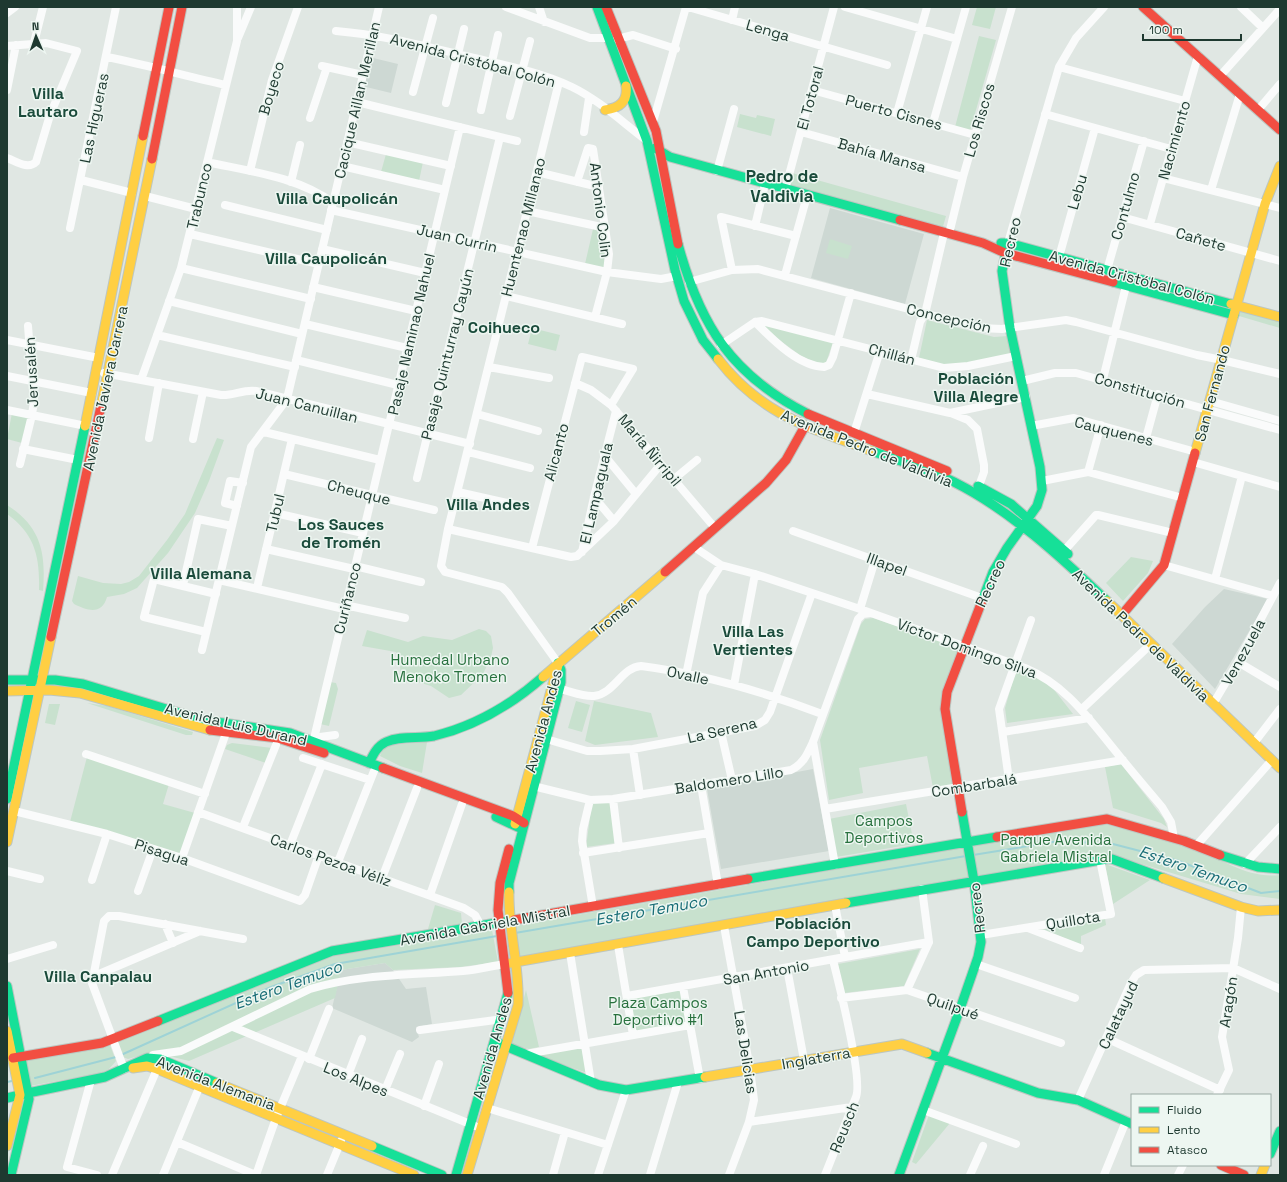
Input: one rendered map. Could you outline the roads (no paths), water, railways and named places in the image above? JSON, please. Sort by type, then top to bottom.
[{"type":"main road","name":"Avenida Javiera Carrera","points":[[7,799],[86,426],[169,7]]},
{"type":"main road","name":"Avenida Javiera Carrera","points":[[7,842],[108,373],[182,7]]},
{"type":"main road","name":"Avenida Pedro de Valdivia","points":[[597,7],[653,122],[671,212],[689,282],[704,316],[721,346],[752,380],[790,405],[821,420],[944,469],[1001,498],[1151,644],[1276,760]]},
{"type":"main road","name":"Avenida Pedro de Valdivia","points":[[606,7],[612,38],[625,83],[647,140],[677,276],[684,301],[696,328],[720,364],[739,384],[760,401],[782,415],[805,426],[963,486],[1026,522],[1064,551],[1126,610],[1257,739],[1276,760],[1280,768]]},
{"type":"main road","points":[[1144,7],[1280,130]]},
{"type":"main road","points":[[605,110],[618,108],[623,103],[626,95],[625,83]]},
{"type":"main road","name":"Avenida Cristóbal Colón","points":[[647,140],[659,151],[670,157],[785,190],[983,243],[1005,253],[1234,315]]},
{"type":"main road","name":"San Fernando","points":[[1126,610],[1164,565],[1265,204],[1280,166]]},
{"type":"main road","name":"Avenida Cristóbal Colón","points":[[983,243],[1008,243],[1280,317]]},
{"type":"main road","name":"Recreo","points":[[899,1175],[976,964],[981,935],[972,865],[945,709],[949,683],[982,598],[1000,560],[1040,499],[1042,481],[1026,397],[1010,328],[1002,271],[1008,243]]},
{"type":"main road","points":[[790,405],[804,420],[805,426]]},
{"type":"main road","name":"Tromén","points":[[372,770],[382,744],[389,741],[444,733],[482,718],[522,695],[694,547],[780,468],[794,448],[805,426]]},
{"type":"main road","name":"Avenida Andes","points":[[456,1175],[503,1019],[508,991],[499,926],[499,894],[533,786],[560,689],[561,673],[558,663]]},
{"type":"main road","name":"Avenida Andes","points":[[467,1175],[506,1047],[519,997],[520,983],[509,924],[509,883],[520,824],[558,663]]},
{"type":"main road","name":"Avenida Luis Durand","points":[[7,680],[42,680],[83,684],[203,720],[290,733],[315,742],[372,770],[417,788],[502,819],[520,824]]},
{"type":"main road","name":"Avenida Luis Durand","points":[[7,691],[64,690],[86,694],[187,724],[226,733],[315,742]]},
{"type":"main road","points":[[226,733],[231,726],[246,726],[256,735]]},
{"type":"main road","points":[[14,767],[24,768]]},
{"type":"main road","name":"Avenida Luis Durand","points":[[372,770],[520,824]]},
{"type":"main road","name":"Avenida Gabriela Mistral","points":[[14,1058],[113,1042],[332,951],[476,927],[499,926],[593,907],[835,865],[968,844],[1099,819],[1107,819],[1174,838],[1245,864],[1264,868],[1280,869]]},
{"type":"main road","points":[[505,964],[618,945],[974,880],[1112,859],[1241,907],[1258,911],[1280,910]]},
{"type":"main road","points":[[7,986],[14,1058]]},
{"type":"main road","points":[[7,1031],[24,1094],[29,1099],[11,1175]]},
{"type":"main road","name":"Inglaterra","points":[[496,1042],[607,1088],[626,1090],[852,1051],[902,1044],[1038,1093],[1078,1100],[1129,1123]]},
{"type":"main road","name":"Avenida Alemania","points":[[122,1066],[147,1058],[160,1058],[442,1175]]},
{"type":"main road","points":[[7,1098],[91,1080],[122,1066]]},
{"type":"main road","name":"Avenida Alemania","points":[[122,1066],[148,1066],[414,1175]]},
{"type":"main road","points":[[7,1146],[24,1094]]},
{"type":"main road","points":[[1271,1152],[1280,1131]]},
{"type":"main road","points":[[1223,1166],[1244,1175]]},
{"type":"street","points":[[7,13],[15,7]]},
{"type":"street","points":[[34,43],[43,7]]},
{"type":"street","name":"Las Higueras","points":[[70,228],[107,57],[116,7]]},
{"type":"street","name":"Trabunco","points":[[141,380],[181,268],[190,234],[206,162],[237,41],[237,7]]},
{"type":"street","points":[[237,41],[251,7]]},
{"type":"street","name":"Boyeco","points":[[250,171],[270,86],[298,7]]},
{"type":"street","name":"Cacique Aillan Merillan","points":[[202,650],[251,447],[264,432],[287,399],[380,7]]},
{"type":"street","points":[[506,7],[590,38],[612,38],[633,35],[676,49]]},
{"type":"street","points":[[539,7],[544,22]]},
{"type":"street","points":[[653,122],[676,49],[687,7]]},
{"type":"street","name":"Lenga","points":[[687,7],[887,65]]},
{"type":"street","points":[[732,20],[735,7]]},
{"type":"street","name":"El Totoral","points":[[785,190],[834,7]]},
{"type":"street","points":[[845,7],[957,39]]},
{"type":"street","points":[[897,113],[927,7]]},
{"type":"street","points":[[933,123],[966,7]]},
{"type":"street","name":"Los Riscos","points":[[911,360],[920,322],[925,314],[1012,7]]},
{"type":"street","name":"Recreo","points":[[1008,243],[1059,67],[1076,38],[1104,7]]},
{"type":"street","points":[[1241,7],[1264,28]]},
{"type":"street","points":[[1220,76],[1280,9]]},
{"type":"street","points":[[412,92],[433,18]]},
{"type":"street","points":[[446,103],[464,29]]},
{"type":"street","name":"Avenida Cristóbal Colón","points":[[336,31],[373,34],[492,62],[559,82],[589,98],[647,140]]},
{"type":"street","points":[[481,110],[498,35]]},
{"type":"street","points":[[510,116],[530,41]]},
{"type":"street","points":[[7,46],[46,43],[77,51],[50,116],[36,162],[28,166],[7,158]]},
{"type":"street","points":[[7,90],[16,45]]},
{"type":"street","name":"Nacimiento","points":[[1150,224],[1198,56]]},
{"type":"street","points":[[107,57],[157,68],[169,73],[226,85]]},
{"type":"street","points":[[310,118],[324,67],[363,75]]},
{"type":"street","points":[[1059,67],[1185,101]]},
{"type":"street","name":"Huentenao Millanao","points":[[558,663],[508,593],[502,587],[443,570],[442,564],[448,529],[559,82]]},
{"type":"street","points":[[1258,110],[1280,84]]},
{"type":"street","name":"Puerto Cisnes","points":[[812,90],[975,135]]},
{"type":"street","points":[[1212,190],[1240,94]]},
{"type":"street","points":[[584,132],[589,98]]},
{"type":"street","points":[[357,102],[517,141]]},
{"type":"street","points":[[718,171],[734,109]]},
{"type":"street","points":[[1045,114],[1171,148]]},
{"type":"street","name":"Pasaje Naminao Nahuel","points":[[389,425],[460,127]]},
{"type":"street","name":"Lebu","points":[[1059,257],[1095,128]]},
{"type":"street","name":"Bahía Mansa","points":[[801,132],[963,177]]},
{"type":"street","name":"Pasaje Quinturray Cayún","points":[[417,478],[500,137]]},
{"type":"street","name":"Contulmo","points":[[1108,270],[1144,141]]},
{"type":"street","points":[[347,142],[451,166]]},
{"type":"street","points":[[291,182],[300,145]]},
{"type":"street","name":"Antonio Colin","points":[[577,182],[588,148],[593,149],[609,254],[607,272],[595,317]]},
{"type":"street","name":"Juan Currin","points":[[206,162],[250,171],[291,182],[319,192],[332,206],[435,233],[607,272],[661,279],[677,276]]},
{"type":"street","points":[[342,166],[445,190]]},
{"type":"street","points":[[537,172],[599,187]]},
{"type":"street","points":[[1163,178],[1280,208]]},
{"type":"street","points":[[81,180],[132,193]]},
{"type":"street","points":[[755,226],[765,184]]},
{"type":"street","points":[[145,196],[196,209]]},
{"type":"street","points":[[785,275],[807,196]]},
{"type":"street","points":[[225,205],[327,230]]},
{"type":"street","points":[[527,211],[606,228]]},
{"type":"street","points":[[732,270],[721,217],[796,236]]},
{"type":"street","name":"Cañete","points":[[1122,217],[1280,261]]},
{"type":"street","points":[[190,234],[319,264]]},
{"type":"street","points":[[322,249],[425,273]]},
{"type":"street","points":[[181,268],[311,299]]},
{"type":"street","name":"Concepción","points":[[689,282],[732,270],[758,269],[980,328],[1010,328],[1066,320],[1197,356],[1222,360],[1280,374]]},
{"type":"street","points":[[1103,379],[1126,286]]},
{"type":"street","points":[[313,287],[416,311]]},
{"type":"street","points":[[721,346],[755,322],[795,356],[819,367],[829,365],[839,340],[851,293]]},
{"type":"street","points":[[506,296],[622,324]]},
{"type":"street","points":[[169,301],[302,334]]},
{"type":"street","name":"Chillán","points":[[755,322],[762,321],[773,323],[944,368],[956,368],[1016,356]]},
{"type":"street","points":[[305,324],[407,348]]},
{"type":"street","name":"Jerusalén","points":[[20,464],[32,416],[32,381],[28,326]]},
{"type":"street","points":[[157,335],[398,385]]},
{"type":"street","points":[[7,340],[99,358]]},
{"type":"street","points":[[854,433],[880,351]]},
{"type":"street","name":"Alicanto","points":[[532,548],[582,357]]},
{"type":"street","name":"El Lampaguala","points":[[582,357],[634,369],[614,408],[582,552]]},
{"type":"street","points":[[489,367],[549,378]]},
{"type":"street","name":"Juan Canuillan","points":[[97,371],[228,396],[251,390],[427,434],[530,468]]},
{"type":"street","name":"Constitución","points":[[1022,380],[1062,372],[1076,373],[1158,394],[1279,418]]},
{"type":"street","points":[[7,376],[92,392]]},
{"type":"street","points":[[149,438],[159,383]]},
{"type":"street","name":"María Ñirripil","points":[[575,384],[591,390],[614,408],[715,528]]},
{"type":"street","points":[[194,439],[203,392]]},
{"type":"street","points":[[867,394],[950,413],[968,420],[977,429],[984,465],[984,472],[979,486]]},
{"type":"street","points":[[1146,438],[1158,394]]},
{"type":"street","points":[[950,413],[1026,397]]},
{"type":"street","name":"Constitución","points":[[1209,405],[1278,429]]},
{"type":"street","points":[[7,410],[86,426]]},
{"type":"street","points":[[477,414],[538,431]]},
{"type":"street","name":"Cauquenes","points":[[1031,426],[1074,418],[1196,452]]},
{"type":"street","points":[[1278,429],[1279,418]]},
{"type":"street","name":"Curiñanco","points":[[315,742],[354,567],[389,425]]},
{"type":"street","points":[[1088,472],[1101,425]]},
{"type":"street","points":[[264,432],[380,460]]},
{"type":"street","name":"Tubul","points":[[257,588],[292,439]]},
{"type":"street","points":[[23,449],[78,460]]},
{"type":"street","points":[[604,455],[636,494]]},
{"type":"street","points":[[674,479],[697,460]]},
{"type":"street","points":[[1193,462],[1280,487]]},
{"type":"street","points":[[448,529],[571,557],[577,556],[614,522],[661,464]]},
{"type":"street","points":[[1042,481],[1088,472],[1183,498]]},
{"type":"street","name":"Cheuque","points":[[284,474],[434,510]]},
{"type":"street","points":[[1215,579],[1242,476]]},
{"type":"street","points":[[237,506],[225,503],[230,481],[243,484]]},
{"type":"street","points":[[458,492],[521,506]]},
{"type":"street","points":[[594,497],[614,522]]},
{"type":"street","points":[[275,513],[363,533]]},
{"type":"street","points":[[1064,551],[1096,515],[1173,533]]},
{"type":"street","points":[[183,586],[198,519],[232,526]]},
{"type":"street","name":"Illapel","points":[[793,531],[982,598]]},
{"type":"street","name":"Víctor Domingo Silva","points":[[694,547],[721,565],[755,574],[860,609],[1015,664],[1035,672],[1053,682],[1082,709],[1164,811],[1171,822],[1174,838]]},
{"type":"street","points":[[266,549],[421,582]]},
{"type":"street","points":[[860,609],[875,560]]},
{"type":"street","points":[[686,675],[703,593],[721,565]]},
{"type":"street","points":[[1164,565],[1273,596]]},
{"type":"street","points":[[734,685],[755,574]]},
{"type":"street","points":[[206,632],[144,617],[154,579],[216,594]]},
{"type":"street","points":[[219,580],[404,618]]},
{"type":"street","name":"Venezuela","points":[[1216,699],[1238,662],[1280,584]]},
{"type":"street","name":"La Serena","points":[[546,739],[593,751],[633,749],[755,726],[762,723],[770,712],[812,593]]},
{"type":"street","name":"Baldomero Lillo","points":[[533,786],[590,800],[613,799],[791,770],[802,762],[813,742],[858,619],[863,614],[871,613]]},
{"type":"street","points":[[1009,780],[999,709],[1031,620]]},
{"type":"street","points":[[1082,709],[1151,644]]},
{"type":"street","points":[[1238,662],[1280,687]]},
{"type":"street","name":"Ovalle","points":[[560,689],[587,696],[598,695],[607,691],[633,668],[638,666],[734,685],[776,696],[822,714]]},
{"type":"street","points":[[1257,739],[1280,709]]},
{"type":"street","points":[[1002,732],[1089,718]]},
{"type":"street","points":[[721,732],[732,780]]},
{"type":"street","points":[[182,858],[226,733]]},
{"type":"street","points":[[315,742],[335,735]]},
{"type":"street","points":[[813,742],[835,865]]},
{"type":"street","points":[[243,827],[276,745]]},
{"type":"street","points":[[633,749],[640,795]]},
{"type":"street","points":[[86,754],[205,794]]},
{"type":"street","points":[[303,758],[322,764],[372,770],[338,862]]},
{"type":"street","name":"Combarbalá","points":[[825,809],[1009,780],[1123,760]]},
{"type":"street","points":[[1196,846],[1276,760]]},
{"type":"street","points":[[290,845],[322,764]]},
{"type":"street","points":[[701,785],[718,885]]},
{"type":"street","points":[[382,878],[417,788]]},
{"type":"street","points":[[613,799],[619,848]]},
{"type":"street","points":[[590,800],[583,829],[583,853],[593,907]]},
{"type":"street","points":[[430,896],[462,804]]},
{"type":"street","name":"Pisagua","points":[[14,811],[107,834],[182,858],[300,902],[319,855]]},
{"type":"street","name":"Carlos Pezoa Véliz","points":[[198,812],[464,908],[475,915],[476,927]]},
{"type":"street","points":[[1245,864],[1280,827]]},
{"type":"street","points":[[583,853],[709,833]]},
{"type":"street","points":[[92,880],[107,834]]},
{"type":"street","points":[[138,891],[153,849]]},
{"type":"street","name":"Quillota","points":[[981,935],[1111,914],[1100,860]]},
{"type":"street","points":[[7,871],[40,879]]},
{"type":"street","points":[[907,990],[929,942],[922,890]]},
{"type":"street","points":[[835,906],[845,957]]},
{"type":"street","name":"Aragón","points":[[1218,1092],[1229,1070],[1222,1037],[1234,968],[1241,907]]},
{"type":"street","points":[[122,1066],[92,983],[104,921],[109,916],[165,924],[243,939]]},
{"type":"street","points":[[165,924],[173,943]]},
{"type":"street","name":"Las Delicias","points":[[724,926],[750,1069],[754,1100],[749,1122],[730,1175]]},
{"type":"street","points":[[1027,927],[1080,948]]},
{"type":"street","points":[[92,977],[200,931]]},
{"type":"street","name":"San Antonio","points":[[627,996],[929,942]]},
{"type":"street","points":[[7,959],[53,945]]},
{"type":"street","points":[[618,945],[633,1035]]},
{"type":"street","points":[[570,953],[591,1082]]},
{"type":"street","name":"Reusch","points":[[824,1175],[858,1089],[852,1051],[833,960]]},
{"type":"street","points":[[147,1058],[152,1055],[181,1051],[310,989],[328,983],[397,974],[464,971],[505,964]]},
{"type":"street","points":[[976,964],[1075,998]]},
{"type":"street","points":[[787,968],[804,1060]]},
{"type":"street","points":[[1234,968],[1280,989]]},
{"type":"street","name":"Calatayud","points":[[1078,1100],[1136,975],[1144,970],[1234,968]]},
{"type":"street","points":[[682,987],[700,1078]]},
{"type":"street","name":"Quilpué","points":[[841,998],[907,990],[1061,1044]]},
{"type":"street","points":[[177,1142],[256,1175],[280,1108],[329,1010]]},
{"type":"street","points":[[420,1030],[503,1019]]},
{"type":"street","points":[[526,1054],[690,1025]]},
{"type":"street","name":"Los Alpes","points":[[233,1027],[470,1125],[481,1128]]},
{"type":"street","points":[[1106,1038],[1218,1092]]},
{"type":"street","points":[[348,1075],[362,1039]]},
{"type":"street","points":[[180,1067],[181,1051]]},
{"type":"street","points":[[385,1090],[400,1054]]},
{"type":"street","points":[[424,1106],[439,1064]]},
{"type":"street","points":[[112,1175],[156,1069]]},
{"type":"street","points":[[163,1175],[204,1077]]},
{"type":"street","points":[[91,1080],[67,1167],[97,1175]]},
{"type":"street","points":[[650,1175],[678,1082]]},
{"type":"street","points":[[598,1175],[626,1090]]},
{"type":"street","points":[[749,1122],[852,1107]]},
{"type":"street","points":[[487,1108],[608,1145]]},
{"type":"street","points":[[923,1110],[1016,1144]]},
{"type":"street","points":[[1104,1175],[1129,1123]]},
{"type":"street","points":[[552,1175],[565,1132]]},
{"type":"street","points":[[327,1175],[344,1135]]},
{"type":"street","points":[[970,1175],[983,1146]]},
{"type":"street","points":[[1178,1175],[1182,1166]]},
{"type":"waterway","name":"Estero Temuco","points":[[973,855],[1059,841],[1113,844],[1179,861],[1261,893],[1280,891]]},
{"type":"waterway","name":"Estero Temuco","points":[[515,933],[966,856]]},
{"type":"waterway","name":"Estero Temuco","points":[[121,1055],[271,987],[335,964],[497,936]]},
{"type":"waterway","name":"Estero Temuco","points":[[35,1078],[116,1057]]},
{"type":"waterway","name":"Estero Temuco","points":[[7,1082],[12,1081]]},
{"type":"district","name":"Villa Lautaro","points":[[48,102]]},
{"type":"district","name":"Pedro de Valdivia","points":[[782,186]]},
{"type":"district","name":"Villa Caupolicán","points":[[337,198]]},
{"type":"district","name":"Villa Caupolicán","points":[[326,258]]},
{"type":"district","name":"Coihueco","points":[[504,327]]},
{"type":"district","name":"Población Villa Alegre","points":[[976,387]]},
{"type":"district","name":"Villa Andes","points":[[488,504]]},
{"type":"district","name":"Los Sauces de Tromén","points":[[341,533]]},
{"type":"district","name":"Villa Alemana","points":[[201,573]]},
{"type":"district","name":"Villa Las Vertientes","points":[[753,640]]},
{"type":"district","name":"Población Campo Deportivo","points":[[813,932]]},
{"type":"district","name":"Villa Canpalau","points":[[98,976]]},
{"type":"park label","name":"Humedal Urbano Menoko Tromen","points":[[450,668]]},
{"type":"park label","name":"Campos Deportivos","points":[[884,828]]},
{"type":"park label","name":"Parque Avenida Gabriela Mistral","points":[[1056,848]]},
{"type":"park label","name":"Plaza Campos Deportivo #1","points":[[658,1010]]}]
